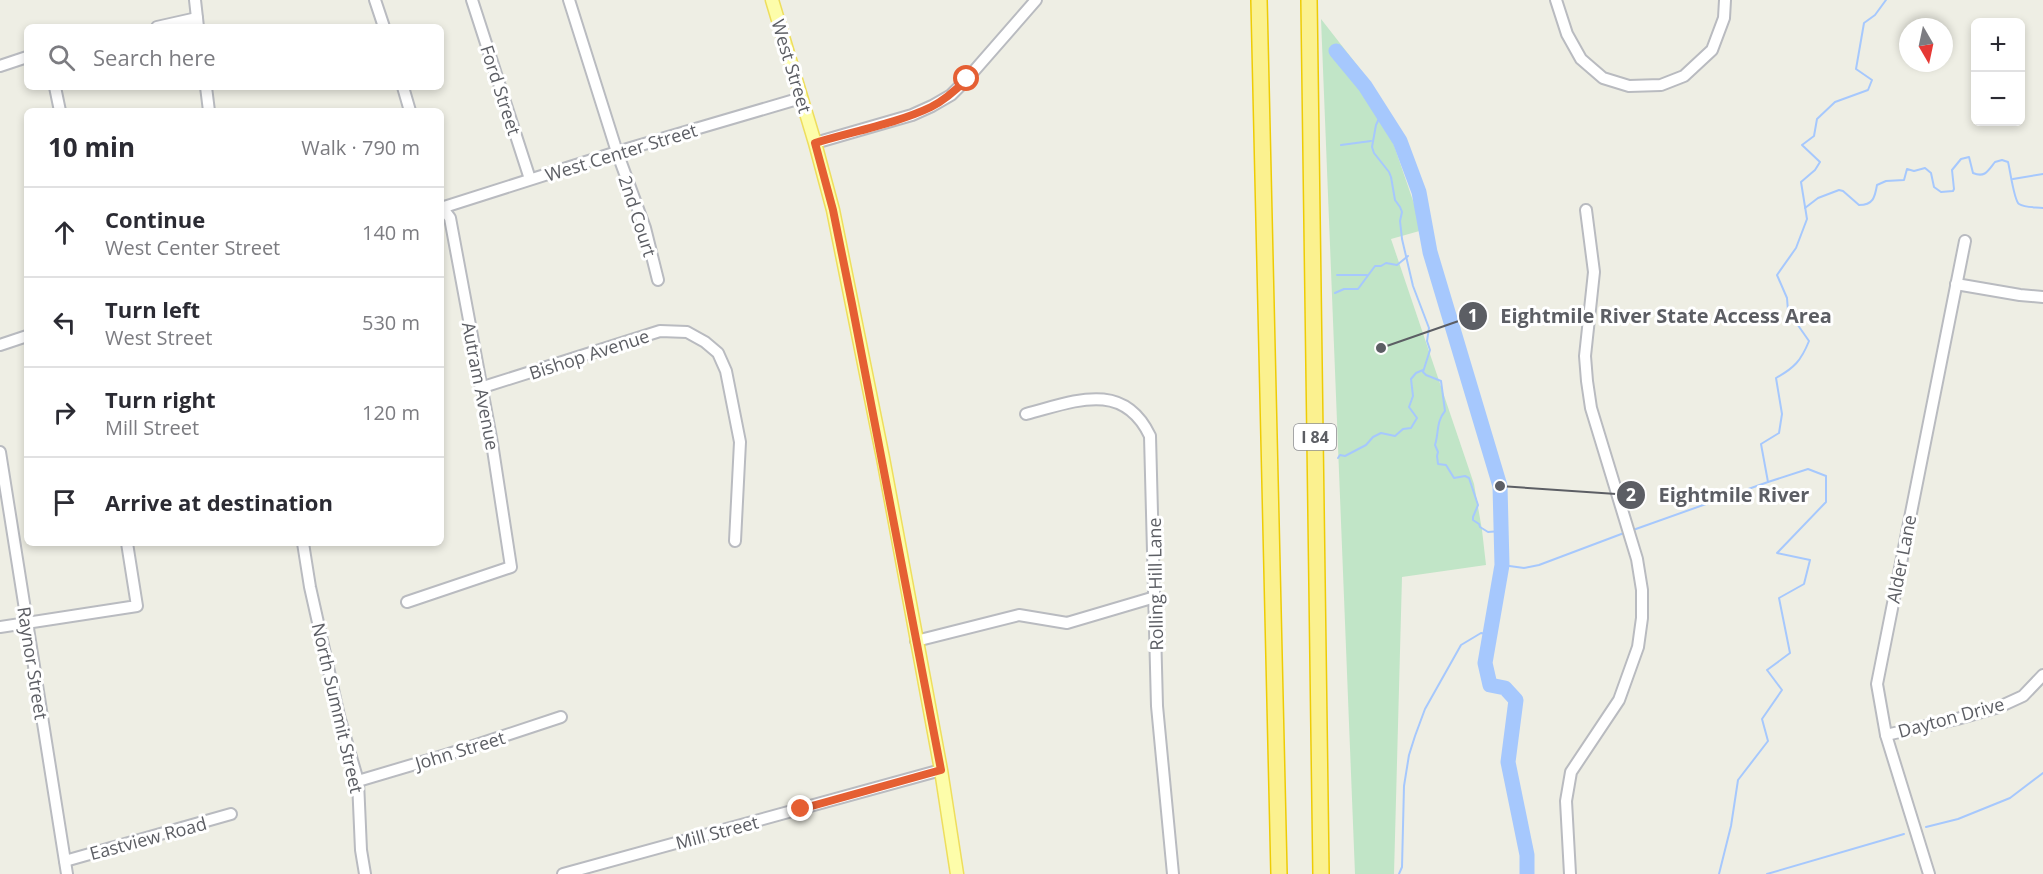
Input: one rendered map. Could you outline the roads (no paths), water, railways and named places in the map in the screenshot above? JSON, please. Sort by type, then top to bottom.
[{"type":"highway","name":"I 84","points":[[1259,0],[1279,874]]},
{"type":"highway","name":"I 84","points":[[1309,0],[1321,874]]},
{"type":"main road","name":"West Street","points":[[772,0],[833,210],[941,770],[957,874]]},
{"type":"street","points":[[195,0],[198,23]]},
{"type":"street","points":[[375,0],[383,24]]},
{"type":"street","name":"Ford Street","points":[[472,0],[530,179]]},
{"type":"street","name":"2nd Court","points":[[569,0],[617,152],[645,228],[657,280]]},
{"type":"street","points":[[815,143],[912,115],[951,95],[1036,0]]},
{"type":"street","points":[[1556,0],[1567,34],[1581,59],[1603,78],[1629,86],[1661,85],[1684,76],[1712,50],[1724,18],[1725,0]]},
{"type":"street","points":[[0,66],[24,58]]},
{"type":"street","points":[[56,90],[59,108]]},
{"type":"street","points":[[206,90],[209,108]]},
{"type":"street","points":[[404,90],[409,108]]},
{"type":"street","name":"West Center Street","points":[[444,206],[801,98]]},
{"type":"street","points":[[1570,874],[1566,801],[1571,772],[1618,700],[1638,647],[1642,618],[1642,590],[1637,559],[1591,408],[1587,381],[1585,356],[1594,272],[1586,210]]},
{"type":"street","name":"Autram Avenue","points":[[406,602],[511,567],[492,443],[450,218],[444,211]]},
{"type":"street","name":"Alder Lane","points":[[1929,874],[1886,735],[1877,684],[1965,241]]},
{"type":"street","points":[[1956,284],[2043,297]]},
{"type":"street","name":"Bishop Avenue","points":[[480,388],[660,332],[687,332],[705,342],[718,353],[726,371],[740,442],[735,541]]},
{"type":"street","points":[[0,345],[24,337]]},
{"type":"street","name":"Rolling Hill Lane","points":[[1026,414],[1085,399],[1100,398],[1127,407],[1144,425],[1149,436],[1159,733],[1173,874]]},
{"type":"street","name":"Raynor Street","points":[[0,452],[67,874]]},
{"type":"street","points":[[0,627],[137,606],[127,546]]},
{"type":"street","name":"North Summit Street","points":[[303,546],[310,587],[339,716],[358,781],[361,849],[365,874]]},
{"type":"street","points":[[916,641],[1019,615],[1067,623],[1155,597]]},
{"type":"street","name":"Dayton Drive","points":[[1886,735],[1957,719],[1999,706],[2023,696],[2043,675]]},
{"type":"street","name":"John Street","points":[[358,781],[561,717]]},
{"type":"street","name":"Mill Street","points":[[563,874],[941,770]]},
{"type":"street","name":"Eastview Road","points":[[64,861],[231,814]]},
{"type":"waterway","points":[[1633,530],[1768,482],[1761,444],[1779,433],[1782,414],[1776,378],[1796,363],[1809,341],[1788,311],[1787,298],[1777,275],[1796,248],[1807,219],[1801,182],[1815,170],[1820,162],[1802,145],[1814,136],[1817,119],[1835,102],[1868,90],[1872,80],[1856,69],[1864,23],[1875,15],[1886,0]]},
{"type":"waterway","points":[[1336,51],[1365,86],[1400,141],[1419,192],[1430,252],[1500,486],[1502,565],[1485,663],[1490,685],[1505,688],[1516,700],[1508,762],[1527,855],[1527,874]]},
{"type":"waterway","points":[[1382,112],[1376,125],[1372,147],[1391,177],[1395,200],[1402,212],[1400,221],[1402,239],[1413,286],[1429,328],[1427,341],[1430,350],[1423,372],[1441,381],[1445,411],[1439,423],[1435,445],[1438,452],[1438,464],[1446,465],[1454,478],[1465,476],[1469,478],[1478,505],[1473,520],[1488,532],[1501,531]]},
{"type":"waterway","points":[[1341,145],[1371,141]]},
{"type":"waterway","points":[[1805,208],[1818,198],[1839,190],[1859,205],[1864,205],[1871,202],[1877,185],[1886,181],[1904,180],[1907,169],[1914,171],[1925,168],[1931,173],[1934,187],[1941,192],[1953,191],[1952,170],[1961,159],[1969,157],[1973,173],[1981,175],[1986,173],[1995,162],[2002,160],[2008,162],[2017,202],[2024,206],[2043,208]]},
{"type":"waterway","points":[[2013,179],[2043,174]]},
{"type":"waterway","points":[[1335,293],[1344,289],[1358,289],[1375,266],[1386,263],[1397,265],[1408,256]]},
{"type":"waterway","points":[[1337,275],[1367,275]]},
{"type":"waterway","points":[[1338,458],[1340,455],[1345,456],[1366,445],[1373,437],[1381,433],[1395,436],[1403,429],[1411,428],[1417,418],[1409,407],[1413,396],[1411,379],[1423,370]]},
{"type":"waterway","points":[[1719,874],[1731,826],[1738,780],[1768,741],[1762,719],[1782,690],[1767,670],[1790,653],[1779,598],[1804,584],[1810,560],[1777,553],[1826,502],[1826,476],[1808,469],[1768,482]]},
{"type":"waterway","points":[[1502,565],[1524,568],[1539,565],[1624,533]]},
{"type":"waterway","points":[[1399,874],[1402,867],[1404,786],[1409,755],[1425,709],[1461,645],[1481,633],[1490,635]]},
{"type":"waterway","points":[[1926,827],[1958,819],[2010,798],[2043,773]]},
{"type":"waterway","points":[[1767,874],[1904,834]]},
{"type":"place","name":"Eightmile River State Access Area","points":[[1381,348]]},
{"type":"place","name":"Eightmile River","points":[[1500,486]]}]
